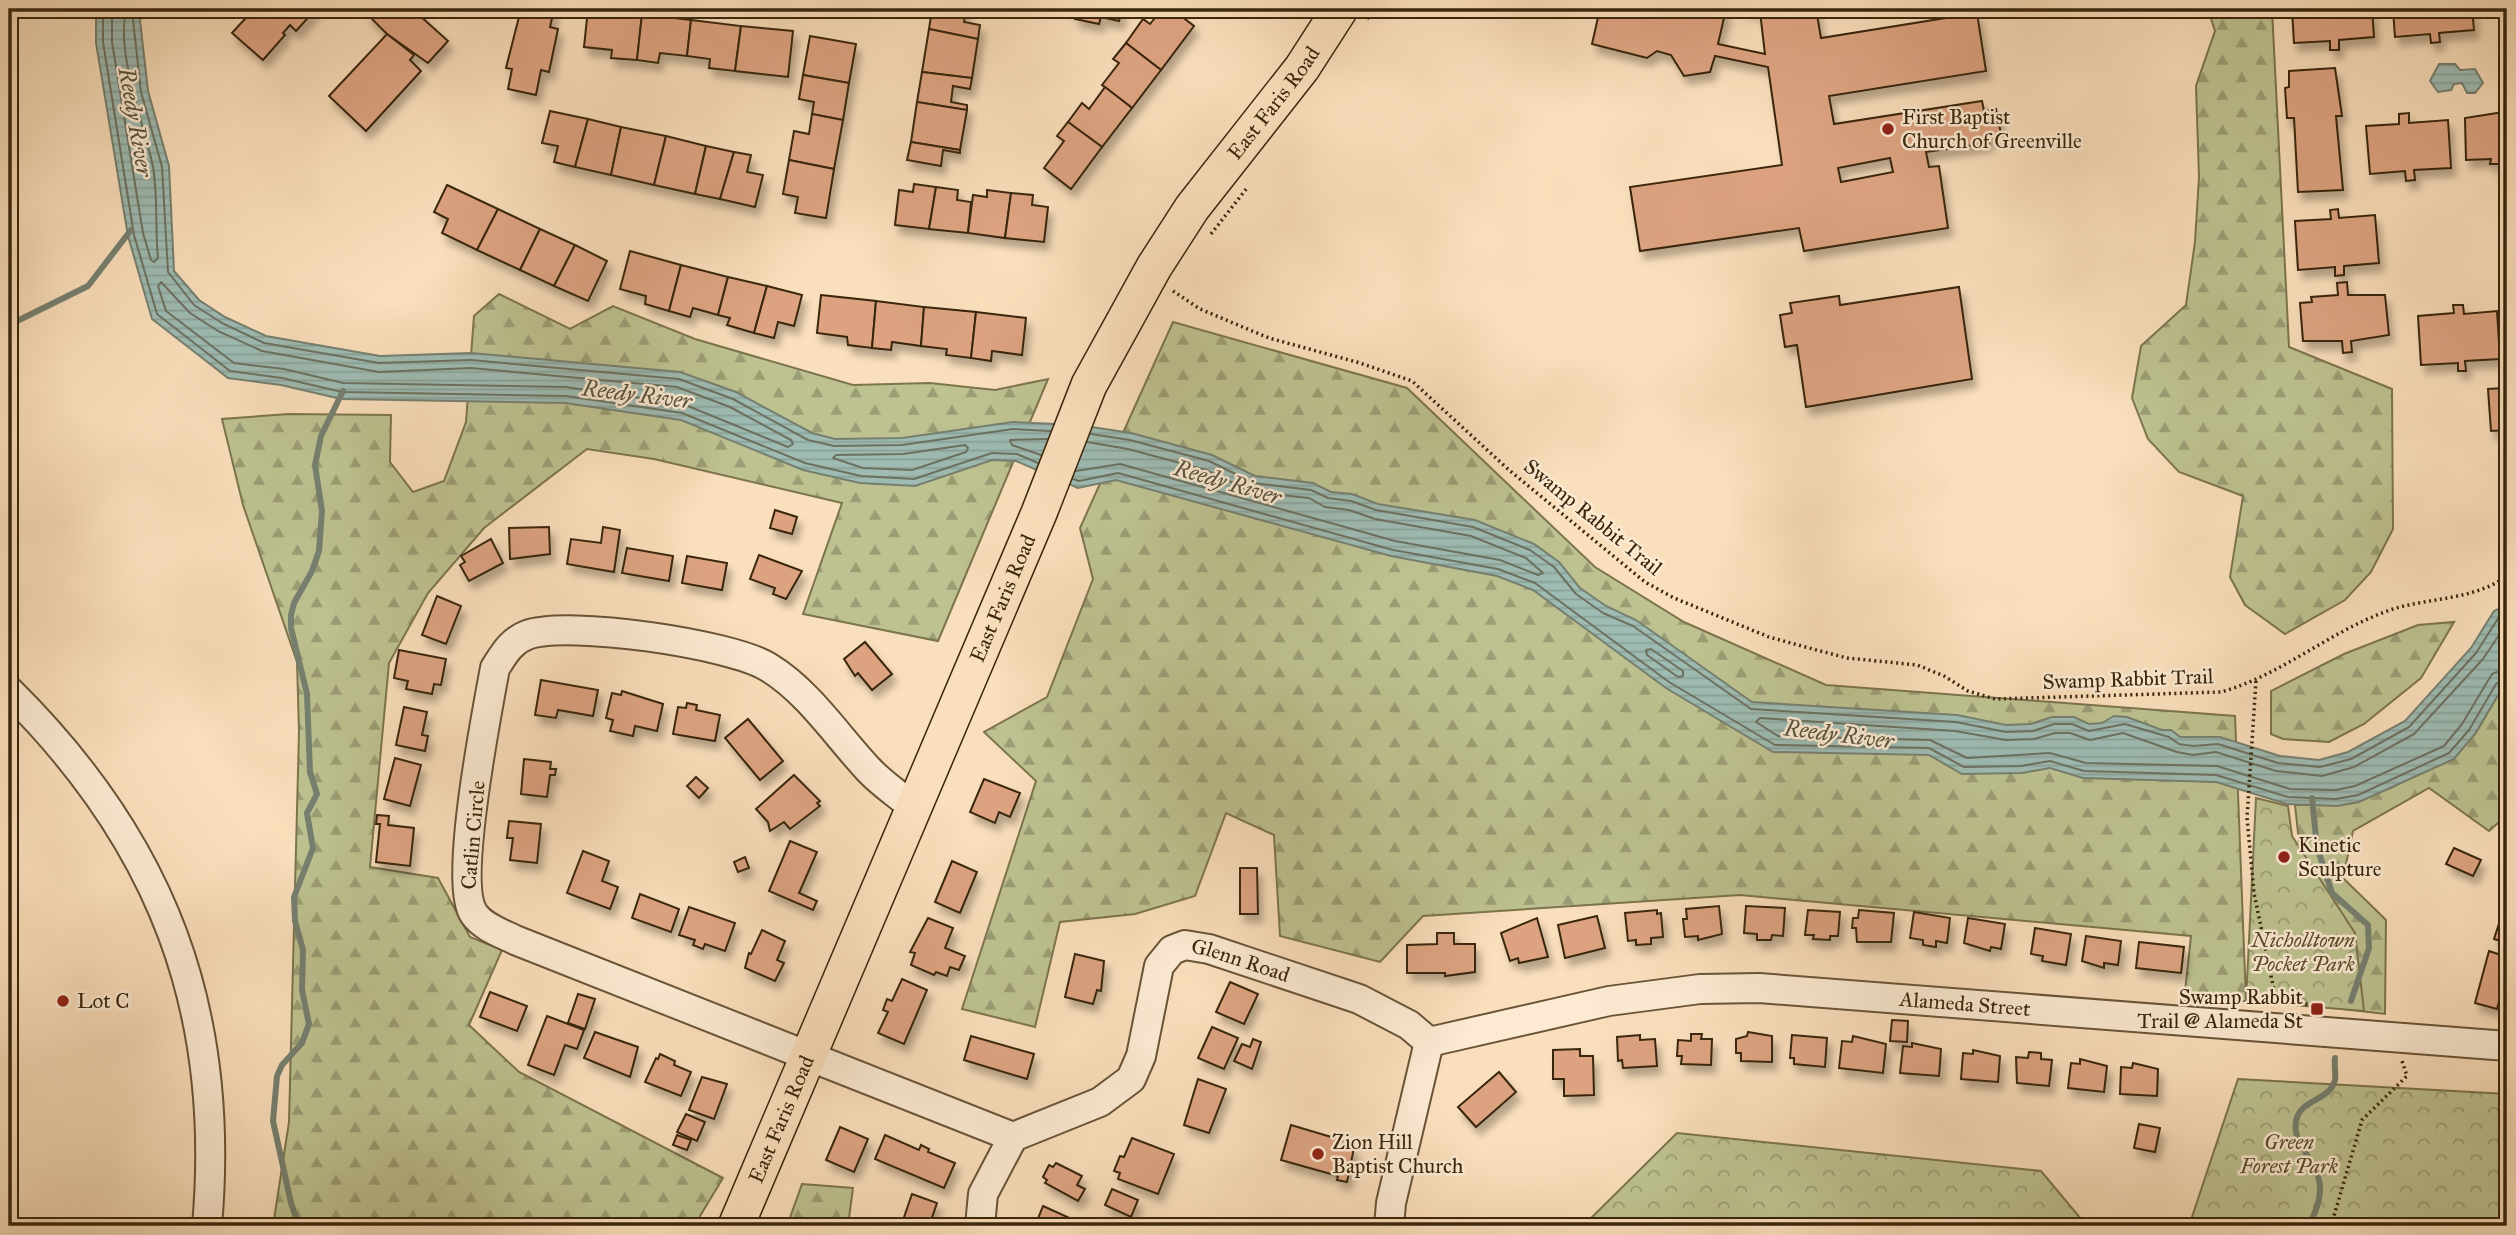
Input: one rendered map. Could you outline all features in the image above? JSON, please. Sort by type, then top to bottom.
[{"type":"main road","name":"East Faris Road","points":[[736,1226],[1039,513],[1089,385],[1154,267],[1192,208],[1302,68],[1340,9]]},
{"type":"street","name":"Catlin Circle","points":[[914,808],[871,772],[789,685],[770,668],[750,657],[721,649],[615,634],[544,630],[524,636],[508,647],[495,668],[469,844],[467,897],[474,915],[488,927],[515,940],[1013,1137]]},
{"type":"street","points":[[9,691],[41,723],[106,803],[136,853],[172,929],[196,1009],[206,1064],[212,1134],[207,1226]]},
{"type":"street","name":"Glenn Road","points":[[1013,1137],[1100,1102],[1131,1079],[1141,1056],[1159,966],[1172,950],[1185,945],[1209,949],[1359,999],[1409,1025],[1429,1042]]},
{"type":"street","name":"Alameda Street","points":[[1429,1042],[1609,1001],[1700,989],[1759,988],[2284,1027],[2376,1038],[2507,1046]]},
{"type":"street","points":[[1389,1226],[1391,1203],[1429,1042]]},
{"type":"street","points":[[979,1226],[983,1194],[1013,1137]]},
{"type":"path","name":"Swamp Rabbit Trail","points":[[1169,288],[1200,309],[1269,338],[1360,363],[1412,382],[1509,470],[1645,582],[1674,598],[1769,637],[1847,659],[1917,666],[1944,676],[1968,691],[2004,700],[2081,695],[2184,695],[2221,692],[2256,681],[2390,610],[2475,593],[2507,576]]},
{"type":"path","points":[[2256,681],[2247,814],[2255,893],[2274,994],[2284,1027]]},
{"type":"path","points":[[2274,994],[2311,1005]]},
{"type":"path","points":[[2331,1226],[2362,1120],[2407,1076],[2400,1056]]},
{"type":"green space","points":[[2208,9],[2272,9],[2289,347],[2392,389],[2393,529],[2371,572],[2345,600],[2285,634],[2245,605],[2230,577],[2243,496],[2179,472],[2148,439],[2132,398],[2141,346],[2186,305],[2195,242],[2199,177],[2196,86],[2215,31]]},
{"type":"green space","points":[[499,294],[570,329],[613,306],[695,339],[853,385],[930,383],[995,390],[1048,379],[938,641],[803,614],[842,503],[654,459],[587,449],[484,528],[428,593],[389,663],[370,867],[438,878],[470,937],[502,950],[469,1025],[519,1072],[723,1178],[694,1226],[273,1226],[289,1122],[299,732],[297,662],[243,505],[222,419],[289,414],[391,415],[390,462],[413,492],[444,481],[466,422],[474,316]]},
{"type":"green space","points":[[1173,322],[1407,388],[1595,567],[1684,622],[1826,685],[2235,716],[2246,1001],[2184,1000],[2191,936],[1740,895],[1423,916],[1380,962],[1280,936],[1274,835],[1226,813],[1195,896],[1135,914],[1060,922],[1035,1027],[962,1009],[1036,781],[984,732],[1047,697],[1093,579],[1080,528]]},
{"type":"green space","points":[[2454,622],[2421,678],[2364,724],[2329,742],[2283,739],[2271,734],[2271,691],[2344,654],[2418,625]]},
{"type":"green space","points":[[2507,680],[2507,815],[2489,831],[2429,788],[2353,831],[2343,878],[2386,920],[2385,1014],[2317,1006],[2295,805],[2308,805],[2391,788],[2414,775],[2475,734]]},
{"type":"green space","name":"Nicholltown Pocket Park","points":[[2256,798],[2288,806],[2292,836],[2355,933],[2364,1011],[2246,1001]]},
{"type":"green space","name":"Green Forest Park","points":[[2238,1079],[2507,1094],[2507,1226],[2189,1226]]},
{"type":"green space","points":[[1677,1133],[2041,1171],[2087,1226],[1583,1226]]},
{"type":"green space","points":[[802,1184],[853,1188],[848,1226],[787,1226]]},
{"type":"water","name":"Reedy River","points":[[96,9],[143,9],[140,20],[148,91],[169,166],[174,271],[199,300],[225,317],[266,336],[380,356],[471,353],[680,372],[736,392],[812,433],[835,439],[902,438],[1013,422],[1078,425],[1131,433],[1212,455],[1255,476],[1313,483],[1331,492],[1352,494],[1378,504],[1475,520],[1534,544],[1559,562],[1580,588],[1606,606],[1636,620],[1752,702],[1957,715],[2006,725],[2031,724],[2052,717],[2074,717],[2089,724],[2102,723],[2114,716],[2127,717],[2162,730],[2171,730],[2180,737],[2220,737],[2280,756],[2319,760],[2348,752],[2405,721],[2471,648],[2494,611],[2507,605],[2507,680],[2475,734],[2454,759],[2359,802],[2337,806],[2287,804],[2216,782],[2083,778],[2050,768],[2022,773],[1962,774],[1929,755],[1773,752],[1666,688],[1533,590],[1497,576],[1391,556],[1116,480],[1078,488],[1016,461],[992,460],[915,486],[860,483],[803,470],[681,420],[565,403],[341,399],[281,385],[228,378],[152,319],[128,236],[96,43]]},
{"type":"water","points":[[2439,64],[2455,64],[2460,70],[2475,69],[2483,83],[2475,93],[2467,93],[2462,83],[2454,84],[2451,90],[2438,92],[2430,81]]},
{"type":"building","points":[[254,9],[263,13],[266,9],[316,9],[296,31],[290,25],[283,33],[285,35],[263,60],[232,33]]},
{"type":"building","points":[[371,9],[421,9],[418,14],[448,41],[428,63],[387,34],[367,14]]},
{"type":"building","points":[[521,9],[554,9],[550,27],[558,29],[549,72],[541,70],[536,95],[508,89],[512,69],[506,68]]},
{"type":"building","points":[[588,9],[642,14],[637,60],[611,58],[612,50],[584,47]]},
{"type":"building","points":[[932,9],[966,9],[964,22],[980,25],[978,39],[929,29]]},
{"type":"building","points":[[1064,9],[1122,9],[1119,21],[1101,17],[1099,24],[1075,19],[1077,11]]},
{"type":"building","points":[[1162,9],[1172,9],[1194,26],[1161,70],[1126,43],[1143,19],[1150,24]]},
{"type":"building","name":"First Baptist Church of Greenville","points":[[1595,9],[1726,9],[1718,44],[1765,54],[1760,12],[1743,9],[1816,9],[1821,38],[1977,13],[1986,71],[1829,96],[1834,124],[1982,101],[1984,111],[1996,109],[2001,134],[1988,136],[1989,143],[1926,152],[1929,167],[1939,166],[1948,228],[1804,251],[1799,228],[1640,251],[1630,187],[1782,165],[1768,67],[1715,56],[1710,72],[1684,76],[1671,55],[1657,51],[1647,58],[1592,44],[1599,13]],"holes":[[[1890,158],[1893,172],[1841,182],[1838,168]]]},
{"type":"building","points":[[2292,9],[2372,9],[2374,37],[2339,40],[2339,50],[2330,50],[2330,41],[2294,43]]},
{"type":"building","points":[[2393,9],[2472,9],[2474,30],[2439,33],[2440,42],[2431,43],[2430,34],[2395,37]]},
{"type":"building","points":[[642,14],[691,20],[687,56],[660,53],[658,63],[637,60]]},
{"type":"building","points":[[691,20],[741,26],[735,71],[709,68],[710,59],[687,56]]},
{"type":"building","points":[[741,26],[793,31],[788,77],[735,71]]},
{"type":"building","points":[[929,29],[978,39],[972,78],[922,72]]},
{"type":"building","points":[[387,34],[414,55],[410,60],[421,71],[366,131],[329,96]]},
{"type":"building","points":[[810,36],[856,44],[849,83],[803,75]]},
{"type":"building","points":[[1126,43],[1161,70],[1132,108],[1102,85],[1119,63],[1113,59]]},
{"type":"building","points":[[2335,68],[2342,116],[2336,116],[2343,190],[2298,192],[2294,118],[2287,118],[2285,88],[2289,87],[2289,71]]},
{"type":"building","points":[[922,72],[972,78],[970,89],[953,86],[951,102],[967,105],[967,110],[917,102]]},
{"type":"building","points":[[803,75],[849,83],[843,120],[812,114],[814,102],[799,99]]},
{"type":"building","points":[[1105,87],[1132,108],[1102,147],[1068,122],[1082,103],[1089,109]]},
{"type":"building","points":[[917,102],[967,110],[960,150],[911,142]]},
{"type":"building","points":[[550,111],[588,119],[575,167],[554,162],[558,146],[542,143]]},
{"type":"building","points":[[2409,113],[2409,123],[2448,120],[2451,168],[2414,170],[2415,180],[2406,181],[2405,171],[2370,174],[2366,126],[2399,124],[2399,114]]},
{"type":"building","points":[[2507,113],[2507,159],[2502,159],[2503,164],[2490,164],[2491,159],[2466,160],[2465,118]]},
{"type":"building","points":[[812,114],[843,120],[834,169],[789,160],[794,131],[809,134]]},
{"type":"building","points":[[588,119],[621,127],[611,175],[575,167]]},
{"type":"building","points":[[1068,122],[1102,147],[1071,189],[1044,168],[1064,141],[1057,136]]},
{"type":"building","points":[[621,127],[666,136],[654,185],[611,175]]},
{"type":"building","points":[[666,136],[706,146],[695,194],[654,185]]},
{"type":"building","points":[[911,142],[960,150],[960,153],[943,150],[941,166],[907,160]]},
{"type":"building","points":[[706,146],[734,152],[720,199],[695,194]]},
{"type":"building","points":[[734,152],[751,155],[747,172],[763,175],[755,207],[720,199]]},
{"type":"building","points":[[789,160],[834,169],[826,218],[795,213],[798,197],[783,194]]},
{"type":"building","points":[[914,184],[936,187],[929,229],[895,225],[899,190],[913,192]]},
{"type":"building","points":[[447,185],[498,209],[477,250],[442,233],[448,219],[434,212]]},
{"type":"building","points":[[936,187],[958,190],[957,200],[971,202],[968,233],[929,229]]},
{"type":"building","points":[[987,190],[1011,193],[1005,238],[968,233],[973,195],[987,197]]},
{"type":"building","points":[[1011,193],[1033,195],[1032,205],[1048,207],[1044,242],[1005,238]]},
{"type":"building","points":[[498,209],[540,229],[520,270],[477,250]]},
{"type":"building","points":[[2338,209],[2339,218],[2375,215],[2379,263],[2344,266],[2344,275],[2335,276],[2335,267],[2298,270],[2295,221],[2331,219],[2330,210]]},
{"type":"building","points":[[540,229],[575,245],[554,286],[520,270]]},
{"type":"building","points":[[575,245],[607,261],[588,301],[554,286]]},
{"type":"building","points":[[630,251],[681,265],[669,311],[645,304],[646,296],[620,289]]},
{"type":"building","points":[[681,265],[728,277],[718,315],[693,308],[690,317],[669,311]]},
{"type":"building","points":[[728,277],[767,286],[754,333],[727,325],[730,318],[718,315]]},
{"type":"building","points":[[2347,282],[2348,295],[2385,295],[2389,335],[2351,341],[2352,352],[2343,353],[2342,341],[2303,341],[2300,303],[2312,302],[2311,297],[2338,295],[2337,283]]},
{"type":"building","points":[[767,286],[802,295],[794,326],[778,322],[774,338],[754,333]]},
{"type":"building","points":[[1959,287],[1972,379],[1806,407],[1797,345],[1785,347],[1780,315],[1792,313],[1790,303],[1839,296],[1840,305]]},
{"type":"building","points":[[821,295],[876,301],[872,348],[848,345],[847,337],[817,333]]},
{"type":"building","points":[[876,301],[924,307],[921,346],[892,342],[891,350],[872,348]]},
{"type":"building","points":[[2453,305],[2463,305],[2464,314],[2497,311],[2500,359],[2465,361],[2466,371],[2458,371],[2458,363],[2421,365],[2418,316],[2454,313]]},
{"type":"building","points":[[924,307],[976,312],[971,358],[946,355],[947,349],[921,346]]},
{"type":"building","points":[[976,312],[1026,318],[1022,355],[992,351],[991,361],[971,358]]},
{"type":"building","points":[[2503,381],[2507,381],[2506,434],[2506,430],[2491,431],[2488,389],[2504,388]]},
{"type":"building","points":[[775,510],[797,517],[792,534],[770,528]]},
{"type":"building","points":[[549,527],[550,554],[510,559],[509,528]]},
{"type":"building","points":[[603,527],[620,530],[614,572],[567,564],[571,539],[601,543]]},
{"type":"building","points":[[491,539],[503,563],[469,581],[460,565],[465,562],[461,556]]},
{"type":"building","points":[[627,548],[673,556],[669,581],[622,573]]},
{"type":"building","points":[[759,555],[802,571],[786,599],[773,594],[775,588],[750,579]]},
{"type":"building","points":[[687,556],[727,563],[722,590],[682,583]]},
{"type":"building","points":[[437,596],[461,606],[446,644],[422,635]]},
{"type":"building","points":[[865,642],[892,674],[872,690],[858,673],[855,676],[844,659]]},
{"type":"building","points":[[399,650],[446,659],[441,685],[434,684],[432,694],[406,689],[408,681],[394,678]]},
{"type":"building","points":[[541,680],[598,690],[593,716],[558,710],[556,718],[535,715]]},
{"type":"building","points":[[622,691],[663,704],[657,731],[635,726],[633,736],[610,731],[613,720],[606,718],[612,693],[621,695]]},
{"type":"building","points":[[687,703],[697,705],[696,710],[720,715],[715,741],[673,734],[678,707],[686,708]]},
{"type":"building","points":[[404,707],[427,712],[422,735],[428,736],[425,751],[396,745]]},
{"type":"building","points":[[748,719],[783,761],[760,780],[725,738]]},
{"type":"building","points":[[395,758],[421,765],[410,806],[384,799]]},
{"type":"building","points":[[524,759],[551,762],[550,769],[556,769],[555,775],[550,775],[547,797],[521,794]]},
{"type":"building","points":[[794,775],[820,801],[817,803],[820,806],[790,829],[784,822],[770,831],[768,822],[756,809]]},
{"type":"building","points":[[696,777],[708,788],[699,798],[687,786]]},
{"type":"building","points":[[984,779],[1020,793],[1010,817],[999,812],[995,823],[970,812]]},
{"type":"building","points":[[377,815],[389,816],[388,825],[414,828],[410,866],[376,862],[380,824],[376,824]]},
{"type":"building","points":[[509,821],[541,824],[537,863],[510,860],[513,838],[507,838]]},
{"type":"building","points":[[790,841],[817,852],[799,893],[817,901],[813,910],[769,891]]},
{"type":"building","points":[[2454,848],[2481,860],[2473,876],[2446,864]]},
{"type":"building","points":[[583,851],[609,861],[602,881],[618,887],[610,909],[567,893]]},
{"type":"building","points":[[745,857],[749,868],[738,872],[734,862]]},
{"type":"building","points":[[952,861],[977,872],[960,913],[935,902]]},
{"type":"building","points":[[1240,868],[1257,868],[1258,914],[1240,914]]},
{"type":"building","points":[[640,894],[679,909],[671,932],[632,918]]},
{"type":"building","points":[[2505,905],[2507,906],[2507,943],[2494,939]]},
{"type":"building","points":[[1719,906],[1722,934],[1698,940],[1698,936],[1685,937],[1683,919],[1687,919],[1686,909]]},
{"type":"building","points":[[1746,906],[1785,908],[1783,936],[1772,935],[1771,940],[1757,940],[1757,934],[1744,933]]},
{"type":"building","points":[[689,907],[735,923],[725,951],[705,944],[703,949],[693,945],[695,940],[679,935]]},
{"type":"building","points":[[1657,910],[1657,914],[1661,913],[1663,937],[1651,938],[1651,944],[1636,945],[1636,940],[1628,941],[1625,913]]},
{"type":"building","points":[[1808,910],[1840,912],[1838,936],[1830,936],[1830,940],[1813,939],[1814,935],[1805,935]]},
{"type":"building","points":[[1859,910],[1894,913],[1891,942],[1857,942],[1856,928],[1852,928],[1853,918],[1858,918]]},
{"type":"building","points":[[1914,912],[1950,918],[1947,943],[1936,941],[1936,947],[1923,945],[1923,940],[1910,938]]},
{"type":"building","points":[[1597,916],[1605,948],[1565,958],[1558,925]]},
{"type":"building","points":[[928,918],[953,928],[945,948],[965,956],[959,970],[950,967],[947,976],[936,972],[934,975],[911,965],[915,953],[910,952]]},
{"type":"building","points":[[1537,918],[1548,957],[1519,963],[1518,958],[1510,961],[1501,933]]},
{"type":"building","points":[[1968,918],[2005,924],[2001,949],[1991,947],[1990,951],[1964,943]]},
{"type":"building","points":[[2035,928],[2071,934],[2066,965],[2042,961],[2043,956],[2031,954]]},
{"type":"building","points":[[762,930],[785,941],[777,960],[784,963],[775,981],[745,968],[749,953],[751,954]]},
{"type":"building","points":[[1437,933],[1454,933],[1454,944],[1475,944],[1475,972],[1445,976],[1445,973],[1407,973],[1407,945],[1437,944]]},
{"type":"building","points":[[2086,936],[2121,941],[2118,965],[2104,963],[2104,968],[2082,961]]},
{"type":"building","points":[[2139,942],[2184,947],[2181,973],[2136,968]]},
{"type":"building","points":[[2489,951],[2507,957],[2507,973],[2497,1009],[2475,1003]]},
{"type":"building","points":[[1075,954],[1104,961],[1101,991],[1097,990],[1093,1004],[1065,997]]},
{"type":"building","points":[[902,979],[927,990],[904,1044],[878,1033],[888,1012],[883,1010],[887,999],[892,1001]]},
{"type":"building","points":[[1230,982],[1258,994],[1244,1024],[1216,1012]]},
{"type":"building","points":[[490,992],[527,1006],[517,1031],[480,1017]]},
{"type":"building","points":[[578,994],[595,999],[585,1029],[568,1023]]},
{"type":"building","points":[[547,1016],[584,1030],[577,1049],[565,1045],[554,1075],[528,1065]]},
{"type":"building","points":[[1892,1020],[1908,1021],[1907,1042],[1890,1041]]},
{"type":"building","points":[[1212,1027],[1238,1038],[1224,1069],[1198,1058]]},
{"type":"building","points":[[595,1032],[638,1047],[630,1077],[584,1058]]},
{"type":"building","points":[[1748,1032],[1772,1036],[1772,1062],[1741,1061],[1741,1053],[1736,1053],[1736,1039],[1747,1036]]},
{"type":"building","points":[[1691,1034],[1702,1034],[1701,1039],[1712,1039],[1711,1065],[1681,1064],[1682,1056],[1677,1056],[1678,1040],[1691,1041]]},
{"type":"building","points":[[1640,1035],[1640,1040],[1655,1039],[1657,1066],[1623,1068],[1622,1060],[1618,1061],[1617,1037]]},
{"type":"building","points":[[1792,1035],[1827,1038],[1825,1067],[1794,1064],[1794,1058],[1790,1058]]},
{"type":"building","points":[[971,1036],[1034,1054],[1027,1079],[964,1060]]},
{"type":"building","points":[[1853,1036],[1886,1044],[1883,1073],[1839,1068],[1842,1041],[1852,1042]]},
{"type":"building","points":[[1253,1039],[1261,1042],[1252,1069],[1234,1061],[1242,1044],[1250,1047]]},
{"type":"building","points":[[1912,1043],[1941,1049],[1939,1076],[1900,1073],[1903,1046],[1912,1047]]},
{"type":"building","points":[[1580,1049],[1580,1056],[1593,1056],[1594,1095],[1564,1096],[1564,1079],[1553,1079],[1553,1050]]},
{"type":"building","points":[[1973,1050],[2000,1056],[1998,1082],[1961,1079],[1963,1053],[1973,1054]]},
{"type":"building","points":[[2029,1052],[2041,1053],[2041,1059],[2052,1060],[2049,1086],[2017,1083],[2016,1057],[2028,1058]]},
{"type":"building","points":[[660,1054],[675,1061],[674,1065],[691,1072],[681,1096],[645,1082]]},
{"type":"building","points":[[2080,1059],[2107,1066],[2104,1092],[2068,1088],[2071,1063],[2080,1064]]},
{"type":"building","points":[[2133,1063],[2158,1069],[2157,1096],[2120,1094],[2121,1067],[2132,1068]]},
{"type":"building","points":[[1499,1072],[1516,1092],[1476,1127],[1458,1107]]},
{"type":"building","points":[[702,1077],[727,1084],[714,1119],[689,1110]]},
{"type":"building","points":[[1198,1079],[1226,1089],[1209,1133],[1184,1125]]},
{"type":"building","points":[[686,1114],[705,1122],[697,1141],[677,1132]]},
{"type":"building","points":[[2139,1124],[2160,1128],[2155,1152],[2134,1148]]},
{"type":"building","name":"Zion Hill Baptist Church","points":[[1291,1125],[1348,1142],[1347,1146],[1354,1148],[1347,1182],[1337,1180],[1338,1176],[1281,1160]]},
{"type":"building","points":[[840,1127],[868,1139],[854,1172],[826,1160]]},
{"type":"building","points":[[677,1135],[691,1140],[687,1150],[673,1145]]},
{"type":"building","points":[[885,1135],[919,1150],[921,1145],[929,1149],[928,1152],[955,1163],[944,1188],[875,1159]]},
{"type":"building","points":[[1132,1138],[1174,1154],[1158,1194],[1118,1179],[1120,1173],[1114,1171]]},
{"type":"building","points":[[1056,1163],[1082,1176],[1077,1185],[1085,1189],[1078,1201],[1045,1183],[1047,1180],[1043,1177],[1049,1165],[1053,1167]]},
{"type":"building","points":[[1112,1189],[1138,1200],[1131,1217],[1105,1205]]},
{"type":"building","points":[[912,1194],[937,1203],[929,1226],[901,1226]]},
{"type":"building","points":[[1043,1206],[1074,1220],[1072,1226],[1035,1226]]},
{"type":"waterway","points":[[9,325],[88,286],[131,230]]},
{"type":"waterway","points":[[299,1226],[291,1203],[273,1121],[277,1076],[282,1065],[302,1043],[309,1024],[302,990],[303,950],[295,921],[294,897],[313,848],[307,813],[317,794],[310,772],[307,694],[291,628],[291,615],[319,551],[322,511],[315,465],[321,436],[343,391]]},
{"type":"waterway","points":[[2312,798],[2317,847],[2332,893],[2368,925],[2369,948],[2351,1001]]},
{"type":"waterway","points":[[2308,1226],[2317,1206],[2320,1189],[2313,1164],[2296,1133],[2296,1121],[2303,1108],[2332,1087],[2335,1080],[2335,1058]]},
{"type":"place","name":"First Baptist Church of Greenville","points":[[1888,129]]},
{"type":"place","name":"Kinetic Sculpture","points":[[2284,857]]},
{"type":"place","name":"Lot C","points":[[63,1001]]},
{"type":"place","name":"Swamp Rabbit Trail @ Alameda St","points":[[2317,1009]]},
{"type":"place","name":"Zion Hill Baptist Church","points":[[1318,1154]]}]
